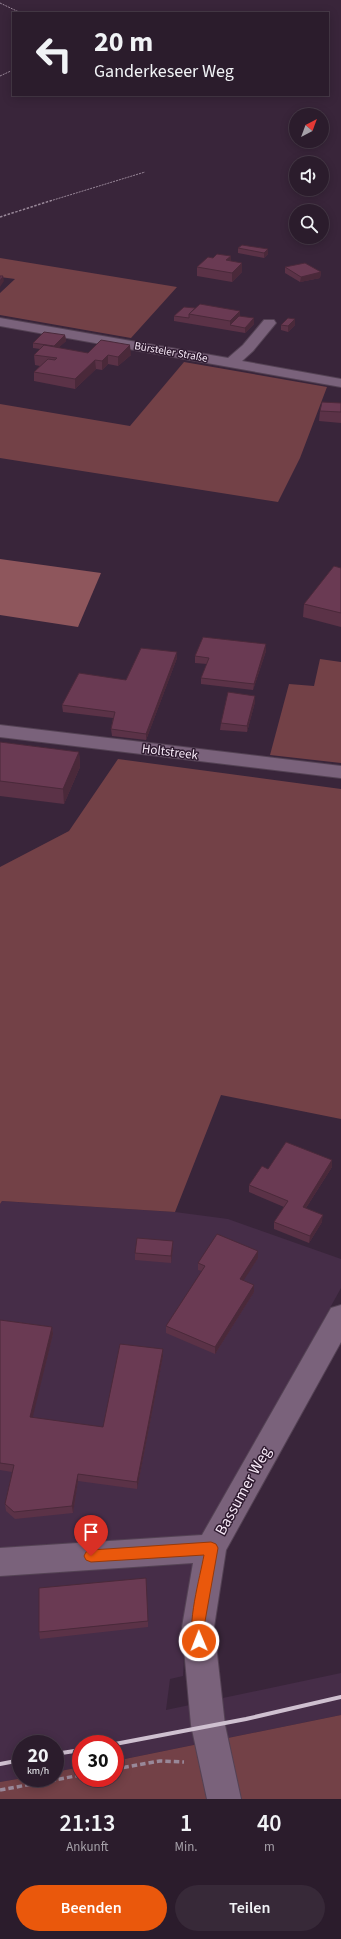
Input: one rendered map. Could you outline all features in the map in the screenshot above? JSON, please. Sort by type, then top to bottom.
[{"type":"street","name":"Bürsteler Straße","points":[[0,322],[341,383]]},
{"type":"street","points":[[231,363],[248,348],[269,323]]},
{"type":"street","name":"Holtstreek","points":[[0,731],[341,772]]},
{"type":"street","name":"Bassumer Weg","points":[[224,1799],[208,1725],[198,1627],[211,1548],[341,1316]]},
{"type":"street","points":[[0,1562],[211,1548]]},
{"type":"path","points":[[0,3],[19,12]]},
{"type":"path","points":[[0,76],[12,70]]},
{"type":"path","points":[[0,217],[145,172]]},
{"type":"path","points":[[124,1767],[160,1761],[216,1763]]},
{"type":"path","points":[[0,1790],[72,1777]]},
{"type":"shaded area","points":[[0,258],[177,287],[131,338],[0,315],[0,293],[15,279],[0,277]]},
{"type":"shaded area","points":[[184,362],[327,387],[300,458],[278,502],[0,458],[0,404],[130,426]]},
{"type":"shaded area","points":[[0,559],[101,573],[78,627],[0,615]]},
{"type":"shaded area","points":[[320,659],[341,662],[341,763],[270,755],[289,684],[314,686]]},
{"type":"shaded area","points":[[118,759],[341,789],[341,1119],[221,1095],[175,1212],[2,1201],[0,1204],[0,867],[69,831]]},
{"type":"shaded area","points":[[2,1201],[175,1212],[228,1219],[341,1259],[341,1288],[197,1548],[186,1623],[183,1676],[170,1679],[166,1710],[341,1673],[341,1715],[124,1759],[124,1735],[72,1735],[72,1769],[64,1770],[64,1735],[12,1735],[12,1780],[0,1782],[0,1204]]},
{"type":"shaded area","points":[[341,1715],[341,1799],[0,1799],[0,1782],[12,1780],[12,1787],[64,1787],[64,1770],[72,1769],[72,1787],[124,1787],[124,1759]]},
{"type":"building","points":[[242,245],[268,249],[264,253],[238,248]]},
{"type":"building","points":[[217,254],[231,256],[226,260],[242,263],[232,273],[197,267],[208,257],[213,258]]},
{"type":"building","points":[[305,263],[321,272],[301,277],[285,267]]},
{"type":"building","points":[[200,304],[240,311],[230,321],[189,314]]},
{"type":"building","points":[[184,307],[195,308],[189,314],[189,318],[174,316]]},
{"type":"building","points":[[239,316],[254,318],[245,328],[230,325]]},
{"type":"building","points":[[288,318],[295,319],[288,326],[281,325]]},
{"type":"building","points":[[44,332],[65,335],[54,346],[33,343]]},
{"type":"building","points":[[101,340],[130,345],[118,357],[108,355],[102,361],[95,360],[75,379],[34,372],[48,359],[55,360],[57,358],[34,355],[44,345],[88,353]]},
{"type":"building","points":[[322,402],[341,403],[341,412],[320,411]]},
{"type":"building","points":[[334,566],[341,568],[341,613],[304,604]]},
{"type":"building","points":[[203,637],[266,644],[254,684],[201,678],[209,658],[195,656]]},
{"type":"building","points":[[141,648],[177,652],[146,734],[111,729],[115,712],[62,705],[79,673],[126,680]]},
{"type":"building","points":[[228,692],[255,696],[247,726],[221,723]]},
{"type":"building","points":[[0,742],[79,752],[63,789],[0,781]]},
{"type":"building","points":[[286,1142],[332,1160],[303,1207],[323,1215],[310,1236],[274,1222],[288,1201],[249,1185],[262,1166],[268,1169]]},
{"type":"building","points":[[217,1234],[258,1251],[240,1279],[254,1285],[215,1347],[166,1326],[205,1266],[198,1263]]},
{"type":"building","points":[[137,1238],[173,1241],[171,1256],[135,1253]]},
{"type":"building","points":[[0,1320],[52,1327],[30,1417],[103,1427],[120,1344],[163,1349],[137,1482],[78,1474],[72,1506],[14,1512],[5,1504],[14,1465],[0,1463]]},
{"type":"building","points":[[146,1578],[148,1621],[39,1632],[39,1588]]},
{"type":"railway","points":[[124,1742],[246,1719],[341,1697]]},
{"type":"railway","points":[[64,1753],[72,1751]]},
{"type":"railway","points":[[0,1764],[12,1762]]},
{"type":"route","points":[[91,1556],[211,1548],[198,1627],[199,1641]]}]
